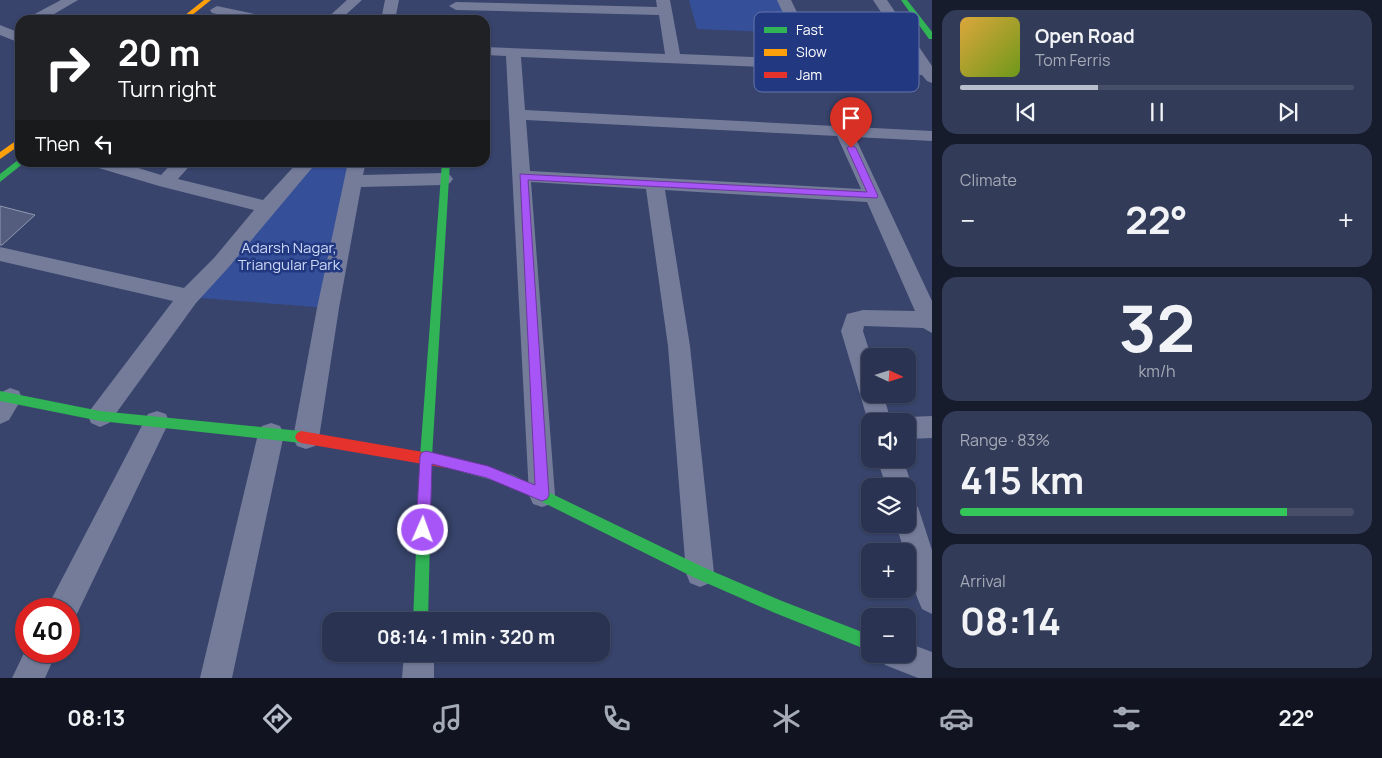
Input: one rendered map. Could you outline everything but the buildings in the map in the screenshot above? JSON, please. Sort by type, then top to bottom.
[{"type":"street","points":[[43,15],[71,0]]},
{"type":"street","points":[[194,15],[228,0]]},
{"type":"street","points":[[338,15],[355,0]]},
{"type":"street","points":[[389,15],[392,0]]},
{"type":"street","points":[[784,0],[790,12]]},
{"type":"street","points":[[880,0],[888,12]]},
{"type":"street","points":[[904,0],[913,12]]},
{"type":"street","points":[[456,9],[500,3],[664,6],[673,58]]},
{"type":"street","points":[[212,8],[242,15]]},
{"type":"street","points":[[919,20],[932,37]]},
{"type":"street","points":[[490,51],[754,61]]},
{"type":"street","points":[[513,53],[523,176],[542,495]]},
{"type":"street","points":[[919,57],[930,73]]},
{"type":"street","points":[[518,115],[932,136]]},
{"type":"street","points":[[844,132],[931,322],[863,318],[855,320],[852,331],[861,362]]},
{"type":"street","points":[[0,156],[15,145]]},
{"type":"street","points":[[0,179],[15,167]]},
{"type":"street","points":[[114,167],[164,182],[267,207]]},
{"type":"street","points":[[164,182],[179,167]]},
{"type":"street","points":[[100,416],[188,297],[221,263],[267,207],[303,167]]},
{"type":"street","points":[[306,438],[355,172],[445,171],[426,457],[420,612]]},
{"type":"street","points":[[523,176],[874,196]]},
{"type":"street","points":[[655,185],[683,379],[700,573]]},
{"type":"street","points":[[0,254],[188,297]]},
{"type":"street","points":[[3,402],[100,416],[306,438],[426,457],[488,472],[542,495],[700,573],[861,640]]},
{"type":"street","points":[[69,598],[157,422]]},
{"type":"street","points":[[916,428],[932,427]]},
{"type":"street","points":[[216,678],[271,434]]},
{"type":"street","points":[[913,533],[932,599]]},
{"type":"street","points":[[418,662],[418,678]]},
{"type":"street","points":[[916,662],[932,668]]},
{"type":"street","points":[[28,678],[36,663]]},
{"type":"green space","points":[[689,0],[778,0],[784,12],[754,12],[754,31],[697,29]]},
{"type":"green space","name":"Adarsh Nagar, Triangular Park","points":[[304,167],[358,167],[328,308],[188,297]]},
{"type":"traffic: fast","points":[[904,0],[913,12]]},
{"type":"traffic: fast","points":[[919,20],[932,37]]},
{"type":"traffic: fast","points":[[0,179],[15,167]]},
{"type":"traffic: fast","points":[[420,612],[426,457],[446,167]]},
{"type":"traffic: fast","points":[[0,396],[100,416],[301,437]]},
{"type":"traffic: fast","points":[[446,462],[508,479],[700,573],[780,608],[861,640]]},
{"type":"traffic: slow","points":[[188,15],[208,0]]},
{"type":"traffic: slow","points":[[0,156],[15,145]]},
{"type":"traffic: jam","points":[[301,437],[446,462]]},
{"type":"route","points":[[423,530],[426,457],[488,472],[542,495],[523,176],[874,196],[851,148]]}]
